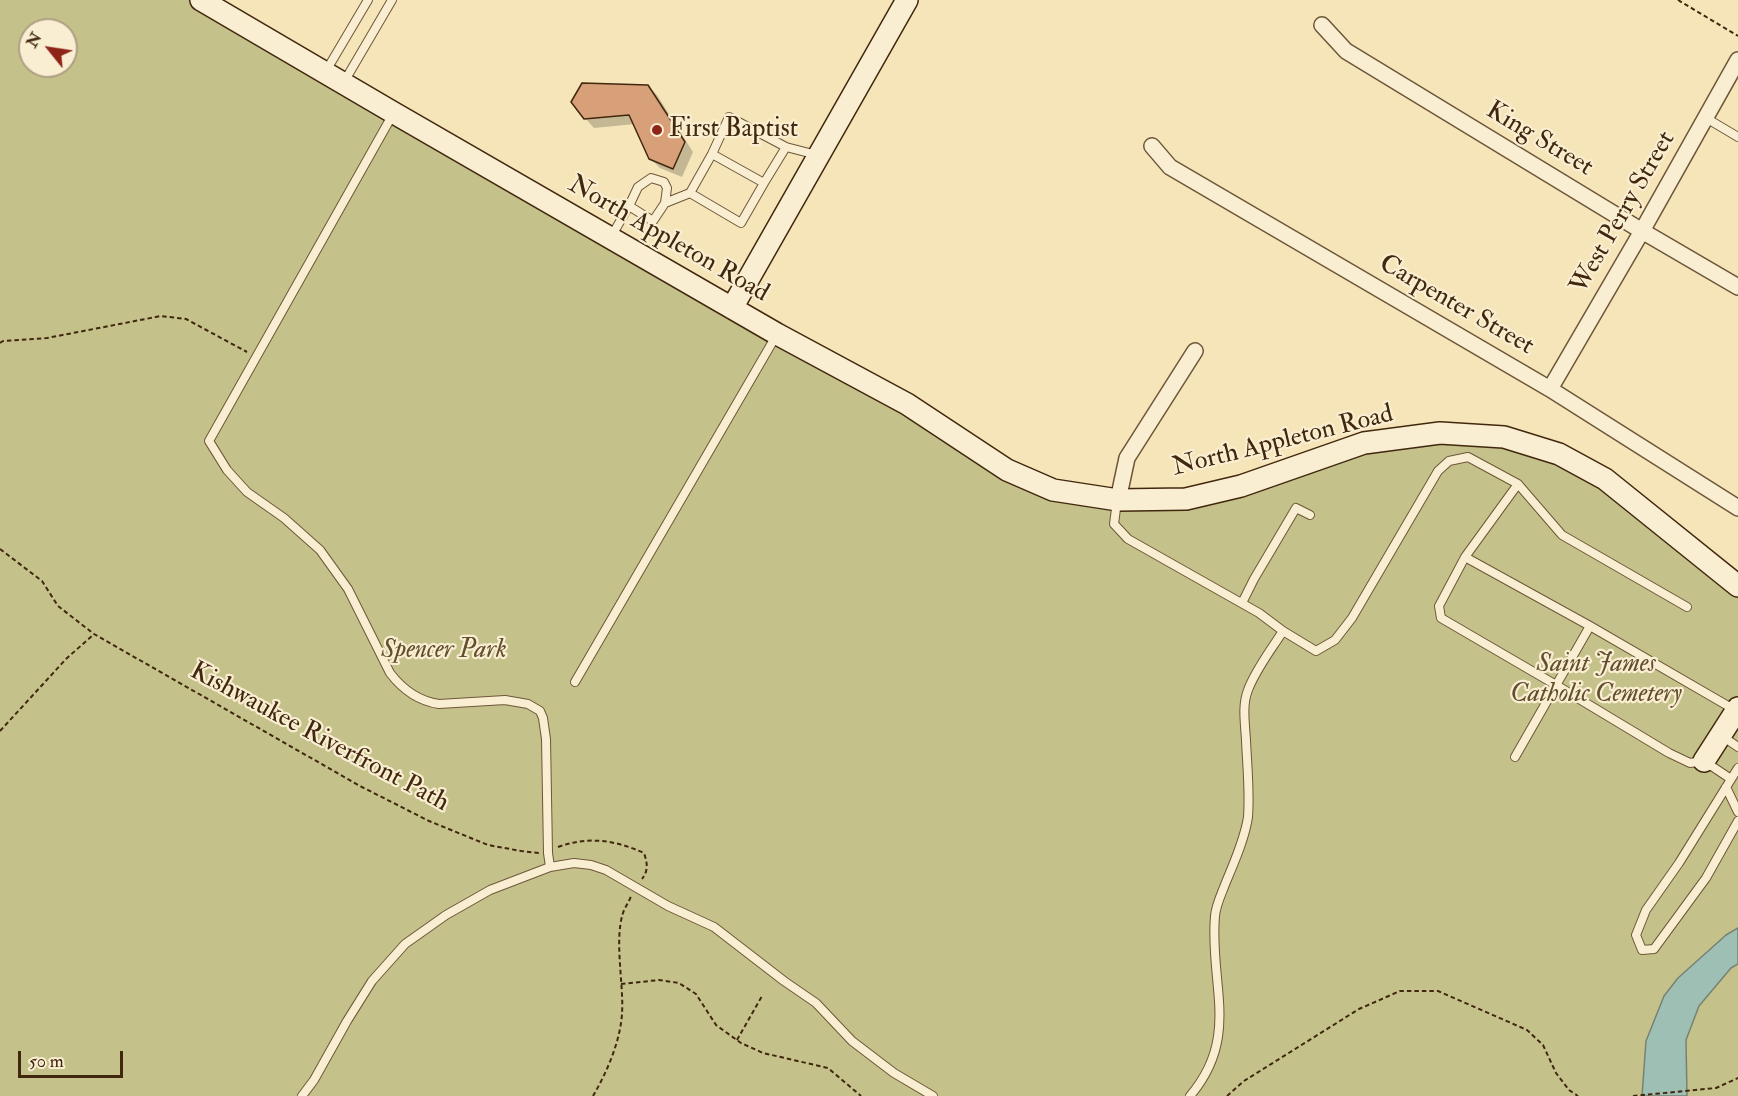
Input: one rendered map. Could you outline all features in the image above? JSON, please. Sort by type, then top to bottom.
[{"type":"main road","name":"North Appleton Road","points":[[201,0],[777,334],[907,404],[1007,470],[1053,489],[1118,500],[1186,499],[1241,486],[1364,443],[1440,433],[1504,437],[1559,454],[1605,479],[1738,586]]},
{"type":"main road","points":[[732,308],[907,0]]},
{"type":"main road","points":[[1704,761],[1737,710]]},
{"type":"street","name":"King Street","points":[[1322,26],[1346,51],[1738,287]]},
{"type":"street","name":"West Perry Street","points":[[1550,389],[1706,118],[1733,81],[1738,60]]},
{"type":"street","name":"Carpenter Street","points":[[1152,146],[1170,167],[1550,389],[1738,508]]},
{"type":"street","points":[[1118,500],[1126,458],[1195,351]]},
{"type":"lane","points":[[334,78],[368,0]]},
{"type":"lane","points":[[334,78],[392,0]]},
{"type":"lane","points":[[394,113],[209,441],[227,470],[247,492],[284,518],[320,550],[348,589],[390,673],[398,684],[428,702],[439,704],[505,700],[528,704],[540,711],[546,739],[550,867]]},
{"type":"lane","points":[[664,203],[690,193],[729,117],[786,147],[819,155]]},
{"type":"lane","points":[[1706,118],[1738,137]]},
{"type":"lane","points":[[690,193],[741,223],[786,147]]},
{"type":"lane","points":[[712,154],[764,183]]},
{"type":"lane","points":[[610,238],[638,187],[651,178],[664,182],[667,188],[664,203],[654,221],[629,206]]},
{"type":"lane","points":[[575,682],[777,334]]},
{"type":"lane","points":[[1118,500],[1114,524],[1128,539],[1260,613],[1283,631],[1316,651],[1335,640],[1352,618],[1438,471],[1449,461],[1468,458],[1518,484],[1562,536],[1687,607]]},
{"type":"lane","points":[[1518,484],[1465,557],[1439,606],[1441,618],[1669,753],[1690,763],[1704,761],[1728,783],[1738,812]]},
{"type":"lane","points":[[1242,603],[1296,508],[1310,515]]},
{"type":"lane","points":[[1465,557],[1737,710]]},
{"type":"lane","points":[[1515,757],[1590,626]]},
{"type":"lane","points":[[1190,1096],[1209,1069],[1219,1036],[1221,1017],[1216,965],[1215,916],[1217,904],[1236,859],[1248,818],[1245,703],[1248,690],[1262,662],[1283,631]]},
{"type":"lane","points":[[1721,735],[1738,747]]},
{"type":"lane","points":[[1738,768],[1680,862],[1646,910],[1636,935],[1642,950],[1654,949],[1689,902],[1706,878],[1738,820]]},
{"type":"lane","points":[[302,1096],[314,1080],[372,981],[405,944],[446,915],[490,890],[550,867],[574,863],[606,870],[668,906],[714,927],[784,981],[816,1002],[852,1041],[894,1073],[933,1096]]},
{"type":"path","points":[[1678,0],[1738,36]]},
{"type":"path","points":[[0,343],[47,338],[161,316],[186,319],[256,357]]},
{"type":"path","name":"Kishwaukee Riverfront Path","points":[[0,549],[42,581],[58,606],[93,634],[360,786],[429,821],[488,845],[521,852],[548,853],[560,846],[590,840],[622,844],[644,853],[647,862],[646,874],[636,886],[623,915],[620,938],[622,1015],[615,1046],[593,1096]]},
{"type":"path","points":[[0,731],[66,659],[93,634]]},
{"type":"path","points":[[621,984],[659,981],[679,983],[696,994],[716,1025],[737,1040],[763,1053],[828,1068],[861,1096]]},
{"type":"path","points":[[1227,1096],[1244,1081],[1359,1009],[1400,991],[1438,991],[1527,1030],[1543,1045],[1556,1073],[1569,1090],[1578,1096]]},
{"type":"path","points":[[737,1040],[762,996]]},
{"type":"path","points":[[1633,1096],[1716,1088],[1738,1078]]},
{"type":"green space","name":"Spencer Park","points":[[0,0],[202,0],[1007,470],[1118,500],[1368,452],[1440,433],[1559,454],[1738,586],[1738,1096],[0,1096]]},
{"type":"water","points":[[1738,928],[1738,964],[1731,968],[1699,1006],[1686,1040],[1687,1096],[1642,1096],[1646,1041],[1664,996],[1678,978],[1726,935]]},
{"type":"building","name":"First Baptist","points":[[582,83],[648,85],[685,142],[673,169],[649,159],[629,115],[584,119],[571,102]]},
{"type":"place","name":"First Baptist","points":[[657,130]]},
{"type":"park label","name":"Saint James Catholic Cemetery","points":[[1596,680]]}]
